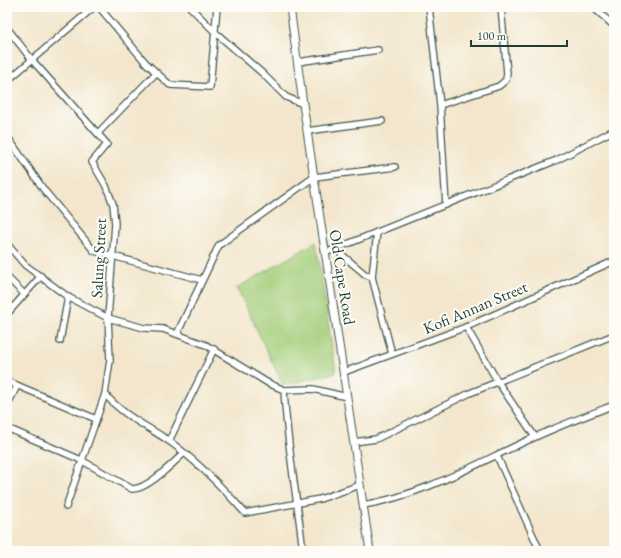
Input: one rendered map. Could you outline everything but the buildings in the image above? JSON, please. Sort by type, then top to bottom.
[{"type":"street","points":[[7,81],[94,7]]},
{"type":"street","points":[[100,7],[156,73],[170,85],[210,87],[216,33],[217,7]]},
{"type":"street","points":[[190,7],[286,97],[303,104]]},
{"type":"street","name":"Old Cape Road","points":[[290,7],[303,104],[370,551]]},
{"type":"street","points":[[428,7],[440,105],[446,205]]},
{"type":"street","points":[[440,105],[499,86],[506,80],[507,73],[501,7]]},
{"type":"street","points":[[594,7],[614,26]]},
{"type":"street","name":"Salung Street","points":[[7,28],[32,60],[107,144],[92,162],[106,186],[113,204],[115,224],[108,318],[110,360],[105,394],[66,507]]},
{"type":"street","points":[[298,62],[378,50]]},
{"type":"street","points":[[98,133],[156,73]]},
{"type":"street","points":[[307,131],[382,121]]},
{"type":"street","points":[[325,253],[557,160],[614,130]]},
{"type":"street","points":[[7,136],[44,190],[94,251],[202,280]]},
{"type":"street","points":[[177,334],[219,244],[314,177],[395,167]]},
{"type":"street","points":[[377,232],[372,277],[392,354]]},
{"type":"street","points":[[7,244],[25,265],[68,297],[108,318],[144,328],[163,329],[214,349],[268,383],[284,390],[313,389],[347,396]]},
{"type":"street","points":[[335,249],[366,275],[372,277]]},
{"type":"street","name":"Kofi Annan Street","points":[[344,372],[466,327],[614,261]]},
{"type":"street","points":[[7,314],[41,276]]},
{"type":"street","points":[[7,277],[24,294]]},
{"type":"street","points":[[60,341],[68,297]]},
{"type":"street","points":[[466,327],[498,382],[535,437]]},
{"type":"street","points":[[354,442],[376,439],[470,393],[614,335]]},
{"type":"street","points":[[169,441],[214,349]]},
{"type":"street","points":[[7,381],[96,419]]},
{"type":"street","points":[[7,406],[17,386]]},
{"type":"street","points":[[284,390],[289,459],[297,503],[303,551]]},
{"type":"street","points":[[105,394],[127,415],[169,441],[184,453],[218,483],[245,513],[336,494],[360,485]]},
{"type":"street","points":[[364,505],[389,501],[497,456],[535,437],[614,405]]},
{"type":"street","points":[[7,428],[81,460],[135,489],[152,481],[184,453]]},
{"type":"street","points":[[497,456],[540,551]]},
{"type":"green space","points":[[316,242],[336,373],[283,385],[237,288]]}]
